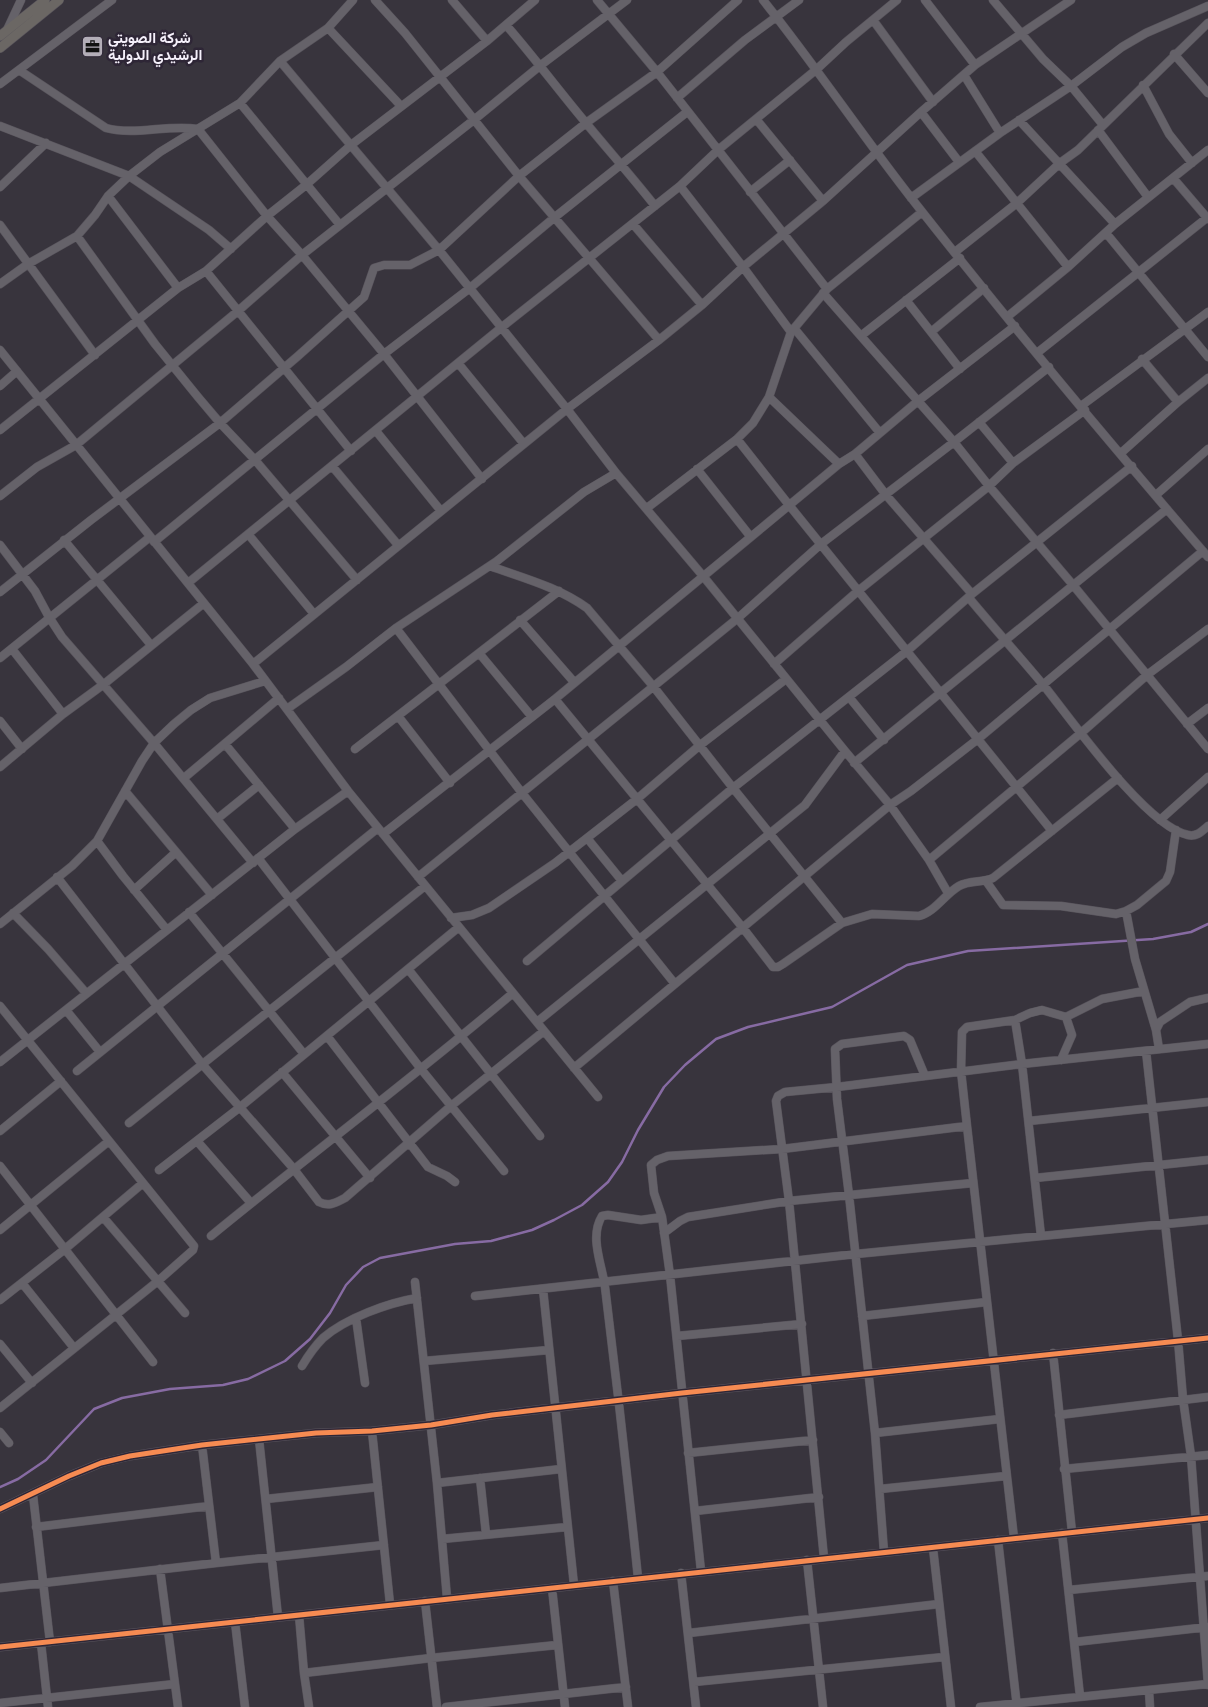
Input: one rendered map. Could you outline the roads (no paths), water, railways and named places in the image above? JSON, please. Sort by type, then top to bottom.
[{"type":"main road","points":[[3,33],[45,0]]},
{"type":"main road","points":[[0,48],[59,0]]},
{"type":"street","points":[[3,33],[21,0]]},
{"type":"street","points":[[0,84],[112,0]]},
{"type":"street","points":[[0,284],[28,264],[77,236],[108,196],[128,176],[160,152],[240,102],[280,61],[328,28],[353,0]]},
{"type":"street","points":[[375,0],[405,32],[519,176],[659,340]]},
{"type":"street","points":[[521,0],[527,7]]},
{"type":"street","points":[[0,430],[178,288],[206,271],[267,216],[306,185],[351,145],[487,41],[535,0]]},
{"type":"street","points":[[597,0],[718,150],[825,291],[954,442],[988,486],[1073,585],[1208,749]]},
{"type":"street","points":[[0,496],[37,467],[76,445],[238,311],[302,255],[475,119],[540,65],[627,0]]},
{"type":"street","points":[[0,592],[64,540],[220,423],[349,312],[364,297],[374,268],[384,265],[410,265],[439,250],[519,176],[586,123],[656,72],[738,0]]},
{"type":"street","points":[[574,1068],[890,805],[978,739],[1109,629],[1207,555],[1120,453],[922,212],[817,70],[762,0]]},
{"type":"street","points":[[677,98],[799,0]]},
{"type":"street","points":[[188,584],[502,327],[680,186],[718,150],[817,70],[897,0]]},
{"type":"street","points":[[925,0],[975,65]]},
{"type":"street","points":[[993,0],[1043,59],[1071,86],[1148,197]]},
{"type":"street","points":[[454,1],[487,41]]},
{"type":"street","points":[[253,664],[567,409],[702,306],[743,267],[823,201],[975,65],[1068,1]]},
{"type":"street","points":[[911,198],[1000,133],[1071,86],[1122,47],[1146,33],[1208,6]]},
{"type":"street","points":[[872,20],[933,102]]},
{"type":"street","points":[[862,335],[906,300],[1060,163],[1078,150],[1174,54],[1208,23]]},
{"type":"street","points":[[506,25],[655,206]]},
{"type":"street","points":[[328,28],[401,106]]},
{"type":"street","points":[[1174,54],[1208,93]]},
{"type":"street","points":[[280,61],[439,250],[616,473],[738,618],[844,751],[890,805],[930,860],[948,893]]},
{"type":"street","points":[[19,70],[106,128],[117,131],[198,129],[267,216],[384,354],[482,479]]},
{"type":"street","points":[[964,75],[1000,133]]},
{"type":"street","points":[[1143,85],[1169,134],[1192,163]]},
{"type":"street","points":[[240,102],[340,225]]},
{"type":"street","points":[[0,658],[49,617],[255,460],[384,354],[470,288],[555,217],[687,112]]},
{"type":"street","points":[[921,112],[959,162]]},
{"type":"street","points":[[756,119],[823,201]]},
{"type":"street","points":[[1019,120],[1115,224]]},
{"type":"street","points":[[0,126],[128,176],[209,230],[231,250]]},
{"type":"street","points":[[0,187],[46,143]]},
{"type":"street","points":[[1007,317],[1068,267],[1115,224],[1208,150]]},
{"type":"street","points":[[975,151],[1068,267]]},
{"type":"street","points":[[750,192],[790,160]]},
{"type":"street","points":[[1037,353],[1208,218],[1173,178]]},
{"type":"street","points":[[680,186],[793,330],[880,433]]},
{"type":"street","points":[[108,196],[178,288]]},
{"type":"street","points":[[647,508],[737,439],[752,423],[769,397],[793,330],[825,291],[922,212]]},
{"type":"street","points":[[633,224],[702,306]]},
{"type":"street","points":[[0,225],[95,355]]},
{"type":"street","points":[[1106,233],[1208,357]]},
{"type":"street","points":[[77,236],[172,365],[357,580]]},
{"type":"street","points":[[206,271],[351,450]]},
{"type":"street","points":[[931,332],[984,288]]},
{"type":"street","points":[[906,300],[960,369]]},
{"type":"street","points":[[774,664],[858,591],[988,486],[1013,463],[1142,359],[1208,312]]},
{"type":"street","points":[[77,1071],[290,900],[380,831],[450,783],[555,699],[788,505],[1015,326]]},
{"type":"street","points":[[0,350],[253,664],[380,831],[598,1097]]},
{"type":"street","points":[[1142,359],[1178,402]]},
{"type":"street","points":[[458,363],[524,444]]},
{"type":"street","points":[[418,877],[738,618],[821,544],[1049,367]]},
{"type":"street","points":[[0,386],[17,371]]},
{"type":"street","points":[[1120,453],[1208,378]]},
{"type":"street","points":[[769,397],[839,464]]},
{"type":"street","points":[[979,422],[1013,463]]},
{"type":"street","points":[[376,431],[440,511]]},
{"type":"street","points":[[737,439],[788,505],[942,692],[1052,830]]},
{"type":"street","points":[[1156,494],[1208,449]]},
{"type":"street","points":[[854,454],[971,596],[1005,641],[1137,800],[1160,820],[1176,830],[1192,836],[1197,835],[1208,826]]},
{"type":"street","points":[[332,466],[398,545]]},
{"type":"street","points":[[527,961],[732,788],[907,651],[971,596],[1132,466]]},
{"type":"street","points":[[696,469],[750,536]]},
{"type":"street","points":[[287,709],[396,628],[490,566],[584,492],[616,473]]},
{"type":"street","points":[[854,763],[1168,509]]},
{"type":"street","points":[[248,534],[314,614]]},
{"type":"street","points":[[64,540],[150,645]]},
{"type":"street","points":[[0,544],[23,573],[62,637],[104,684],[217,819],[290,900],[421,1069],[504,1171]]},
{"type":"street","points":[[490,566],[559,591],[587,608],[653,686],[732,788],[842,923]]},
{"type":"street","points":[[355,749],[559,591]]},
{"type":"street","points":[[0,767],[204,603]]},
{"type":"street","points":[[520,620],[574,682]]},
{"type":"street","points":[[396,628],[489,752],[675,984]]},
{"type":"street","points":[[930,860],[1147,675],[1208,629]]},
{"type":"street","points":[[12,648],[64,714]]},
{"type":"street","points":[[479,653],[532,717]]},
{"type":"street","points":[[451,918],[472,915],[489,908],[569,852],[637,800],[699,746],[786,679]]},
{"type":"street","points":[[0,924],[72,866],[97,841],[154,743],[174,724],[210,698],[265,681]]},
{"type":"street","points":[[849,697],[884,740]]},
{"type":"street","points":[[184,778],[279,698]]},
{"type":"street","points":[[555,699],[672,840],[773,967],[778,967],[842,923],[872,914],[919,916],[925,914],[960,885],[993,878],[1118,778]]},
{"type":"street","points":[[1187,724],[1208,708]]},
{"type":"street","points":[[398,716],[450,783]]},
{"type":"street","points":[[0,722],[22,749]]},
{"type":"street","points":[[224,744],[295,829]]},
{"type":"street","points":[[537,1022],[805,805],[844,751]]},
{"type":"street","points":[[1160,820],[1208,777]]},
{"type":"street","points":[[217,819],[259,785]]},
{"type":"street","points":[[125,791],[212,895]]},
{"type":"street","points":[[0,1062],[295,829],[348,791]]},
{"type":"street","points":[[986,881],[1000,902],[1007,906],[1061,906],[1116,914],[1138,905],[1166,881],[1170,872],[1176,830]]},
{"type":"street","points":[[587,838],[622,880]]},
{"type":"street","points":[[97,841],[167,930]]},
{"type":"street","points":[[134,890],[176,853]]},
{"type":"street","points":[[57,877],[202,1064],[293,1168],[319,1202],[324,1205],[330,1205],[345,1198],[451,1106],[544,1031]]},
{"type":"street","points":[[128,1122],[425,886]]},
{"type":"street","points":[[1126,911],[1135,959],[1156,1030],[1159,1049]]},
{"type":"street","points":[[190,912],[304,1054]]},
{"type":"street","points":[[13,913],[48,949],[86,993]]},
{"type":"street","points":[[159,1170],[239,1108],[459,927]]},
{"type":"street","points":[[408,969],[540,1136]]},
{"type":"street","points":[[1014,1538],[966,1126],[961,1071],[963,1029],[1015,1020],[1023,1015],[1042,1010],[1066,1017],[1102,999],[1144,991]]},
{"type":"street","points":[[211,1236],[293,1168],[379,1104],[513,993]]},
{"type":"street","points":[[1156,1030],[1164,1018],[1190,1002],[1208,998]]},
{"type":"street","points":[[0,1006],[194,1246],[193,1250],[158,1281],[0,1408]]},
{"type":"street","points":[[66,1010],[100,1052]]},
{"type":"street","points":[[1061,1060],[1072,1035],[1066,1017]]},
{"type":"street","points":[[1015,1020],[1029,1121],[1041,1236]]},
{"type":"street","points":[[327,1036],[428,1166],[455,1182]]},
{"type":"street","points":[[884,1552],[875,1433],[837,1099],[835,1049],[837,1046],[904,1036],[910,1040],[925,1076]]},
{"type":"street","points":[[824,1558],[802,1324],[776,1101],[778,1096],[785,1092],[1208,1044]]},
{"type":"street","points":[[980,1707],[1017,1705],[1080,1696],[1208,1684],[1204,1577],[1196,1519],[1191,1456],[1183,1399],[1146,1051]]},
{"type":"street","points":[[282,1072],[370,1178]]},
{"type":"street","points":[[0,1131],[60,1081]]},
{"type":"street","points":[[1029,1121],[1208,1102]]},
{"type":"street","points":[[701,1571],[670,1275],[662,1218],[654,1193],[651,1165],[657,1160],[668,1156],[782,1149],[966,1126]]},
{"type":"street","points":[[2,1226],[31,1205],[109,1141]]},
{"type":"street","points":[[197,1141],[251,1203]]},
{"type":"street","points":[[1035,1178],[1208,1160]]},
{"type":"street","points":[[0,1166],[153,1362]]},
{"type":"street","points":[[0,1300],[65,1249],[143,1183]]},
{"type":"street","points":[[664,1233],[688,1217],[789,1201],[973,1183]]},
{"type":"street","points":[[638,1578],[619,1401],[596,1228],[602,1216],[608,1215],[641,1220],[662,1218]]},
{"type":"street","points":[[103,1216],[185,1313]]},
{"type":"street","points":[[475,1296],[856,1254],[1208,1220]]},
{"type":"street","points":[[415,1282],[437,1483],[446,1598]]},
{"type":"street","points":[[22,1283],[74,1348]]},
{"type":"street","points":[[543,1289],[554,1409],[574,1586]]},
{"type":"street","points":[[302,1366],[323,1338],[340,1325],[397,1302],[417,1298]]},
{"type":"street","points":[[862,1316],[987,1302]]},
{"type":"street","points":[[356,1318],[365,1383]]},
{"type":"street","points":[[677,1336],[802,1324]]},
{"type":"street","points":[[0,1510],[69,1476],[102,1464],[130,1456],[202,1445],[431,1425],[682,1393],[1208,1338]]},
{"type":"street","points":[[0,1344],[32,1383]]},
{"type":"street","points":[[424,1361],[549,1350]]},
{"type":"street","points":[[1052,1353],[1072,1532]]},
{"type":"street","points":[[1059,1415],[1208,1397]]},
{"type":"street","points":[[875,1433],[1000,1420]]},
{"type":"street","points":[[372,1431],[390,1604]]},
{"type":"street","points":[[0,1432],[9,1443]]},
{"type":"street","points":[[259,1439],[278,1617]]},
{"type":"street","points":[[688,1453],[813,1440]]},
{"type":"street","points":[[202,1445],[216,1563]]},
{"type":"street","points":[[1064,1469],[1208,1454]]},
{"type":"street","points":[[437,1483],[561,1469]]},
{"type":"street","points":[[880,1489],[1006,1476]]},
{"type":"street","points":[[480,1478],[486,1534]]},
{"type":"street","points":[[266,1499],[378,1488]]},
{"type":"street","points":[[32,1495],[50,1642]]},
{"type":"street","points":[[694,1511],[819,1497]]},
{"type":"street","points":[[36,1527],[209,1506]]},
{"type":"street","points":[[0,1647],[1208,1518]]},
{"type":"street","points":[[442,1539],[567,1527]]},
{"type":"street","points":[[1062,1533],[1080,1696]]},
{"type":"street","points":[[998,1540],[1017,1705]]},
{"type":"street","points":[[0,1588],[384,1545]]},
{"type":"street","points":[[933,1548],[951,1707]]},
{"type":"street","points":[[807,1560],[823,1707]]},
{"type":"street","points":[[160,1569],[178,1707]]},
{"type":"street","points":[[682,1573],[696,1707]]},
{"type":"street","points":[[1069,1590],[1204,1577]]},
{"type":"street","points":[[613,1581],[628,1707]]},
{"type":"street","points":[[552,1588],[565,1707]]},
{"type":"street","points":[[425,1601],[437,1707]]},
{"type":"street","points":[[689,1633],[749,1627],[813,1617],[939,1604]]},
{"type":"street","points":[[299,1615],[304,1673],[310,1707]]},
{"type":"street","points":[[236,1622],[245,1707]]},
{"type":"street","points":[[1074,1642],[1206,1628]]},
{"type":"street","points":[[41,1643],[48,1707]]},
{"type":"street","points":[[304,1673],[557,1645]]},
{"type":"street","points":[[694,1682],[944,1657]]},
{"type":"street","points":[[0,1703],[175,1684]]},
{"type":"street","points":[[446,1707],[626,1687]]},
{"type":"street","points":[[1149,1691],[1150,1707]]},
{"type":"waterway","points":[[0,1487],[18,1479],[46,1460],[94,1409],[122,1398],[170,1389],[223,1385],[248,1379],[285,1361],[310,1339],[330,1313],[346,1285],[363,1267],[380,1258],[455,1244],[491,1241],[532,1230],[582,1205],[608,1182],[622,1162],[638,1130],[664,1087],[685,1065],[716,1039],[748,1027],[832,1007],[907,965],[968,951],[1153,939],[1191,932],[1208,924]]},
{"type":"place","name":"شركة الصويتي الرشيدي الدولية","points":[[92,47]]}]
